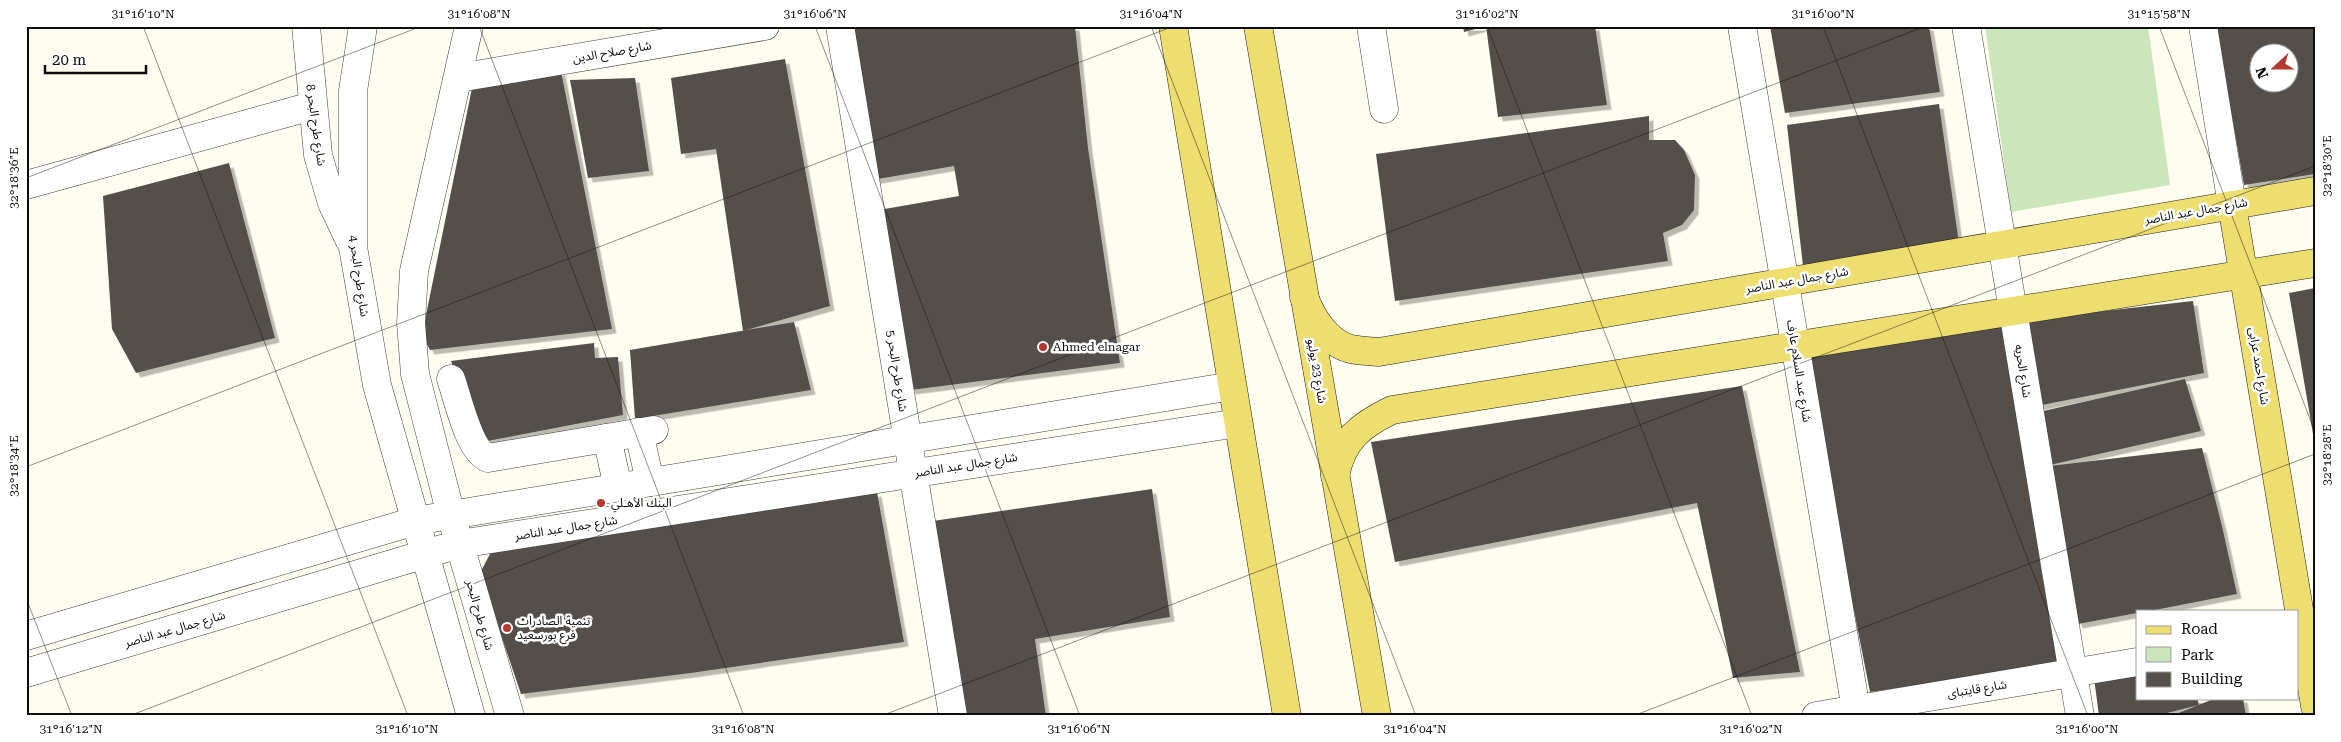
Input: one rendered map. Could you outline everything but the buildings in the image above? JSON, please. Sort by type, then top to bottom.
[{"type":"main road","points":[[1173,26],[1286,716]]},
{"type":"main road","name":"شارع 23 يوليو","points":[[1258,26],[1377,716]]},
{"type":"main road","name":"شارع جمال عبد الناصر","points":[[1304,297],[1319,327],[1331,338],[1349,348],[1379,352],[2315,190]]},
{"type":"main road","name":"شارع احمد عرابى","points":[[2232,205],[2305,635],[2315,706]]},
{"type":"main road","points":[[1335,476],[1338,461],[1344,447],[1354,435],[1372,420],[1392,410],[2315,263]]},
{"type":"street","name":"شارع طرح البحر 8","points":[[306,26],[318,155],[332,203],[352,247]]},
{"type":"street","name":"شارع طرح البحر 4","points":[[363,26],[353,91],[352,247],[377,386],[414,520]]},
{"type":"street","points":[[451,515],[415,374],[411,323],[414,272],[469,26]]},
{"type":"street","name":"شارع صلاح الدين","points":[[458,78],[766,26]]},
{"type":"street","name":"شارع طرح البحر 5","points":[[840,26],[953,716]]},
{"type":"street","points":[[1371,26],[1384,108]]},
{"type":"street","name":"شارع عبد السلام عارف","points":[[1742,26],[1856,712]]},
{"type":"street","name":"شارع الحريه","points":[[1966,26],[2080,716]]},
{"type":"street","name":"شارع احمد عرابى","points":[[2203,26],[2232,205]]},
{"type":"street","points":[[26,186],[312,106]]},
{"type":"street","points":[[451,379],[474,445],[482,456],[488,458],[647,431],[650,482]]},
{"type":"street","points":[[26,636],[414,520],[1232,386]]},
{"type":"street","name":"شارع جمال عبد الناصر","points":[[26,673],[459,544],[1238,423]]},
{"type":"street","points":[[607,438],[618,487]]},
{"type":"street","name":"شارع طرح البحر","points":[[451,515],[510,716]]},
{"type":"street","points":[[414,520],[471,716]]},
{"type":"street","name":"شارع قايتباى","points":[[1816,716],[1856,712],[2136,662]]},
{"type":"green space","points":[[1985,26],[2148,26],[2170,185],[2011,212]]},
{"type":"place","name":"Ahmed elnagar","points":[[1043,347]]},
{"type":"place","name":"البنك الأهـلي","points":[[601,503]]},
{"type":"place","name":"تنمية الصادرات فرع بورسعيد","points":[[507,628]]}]
